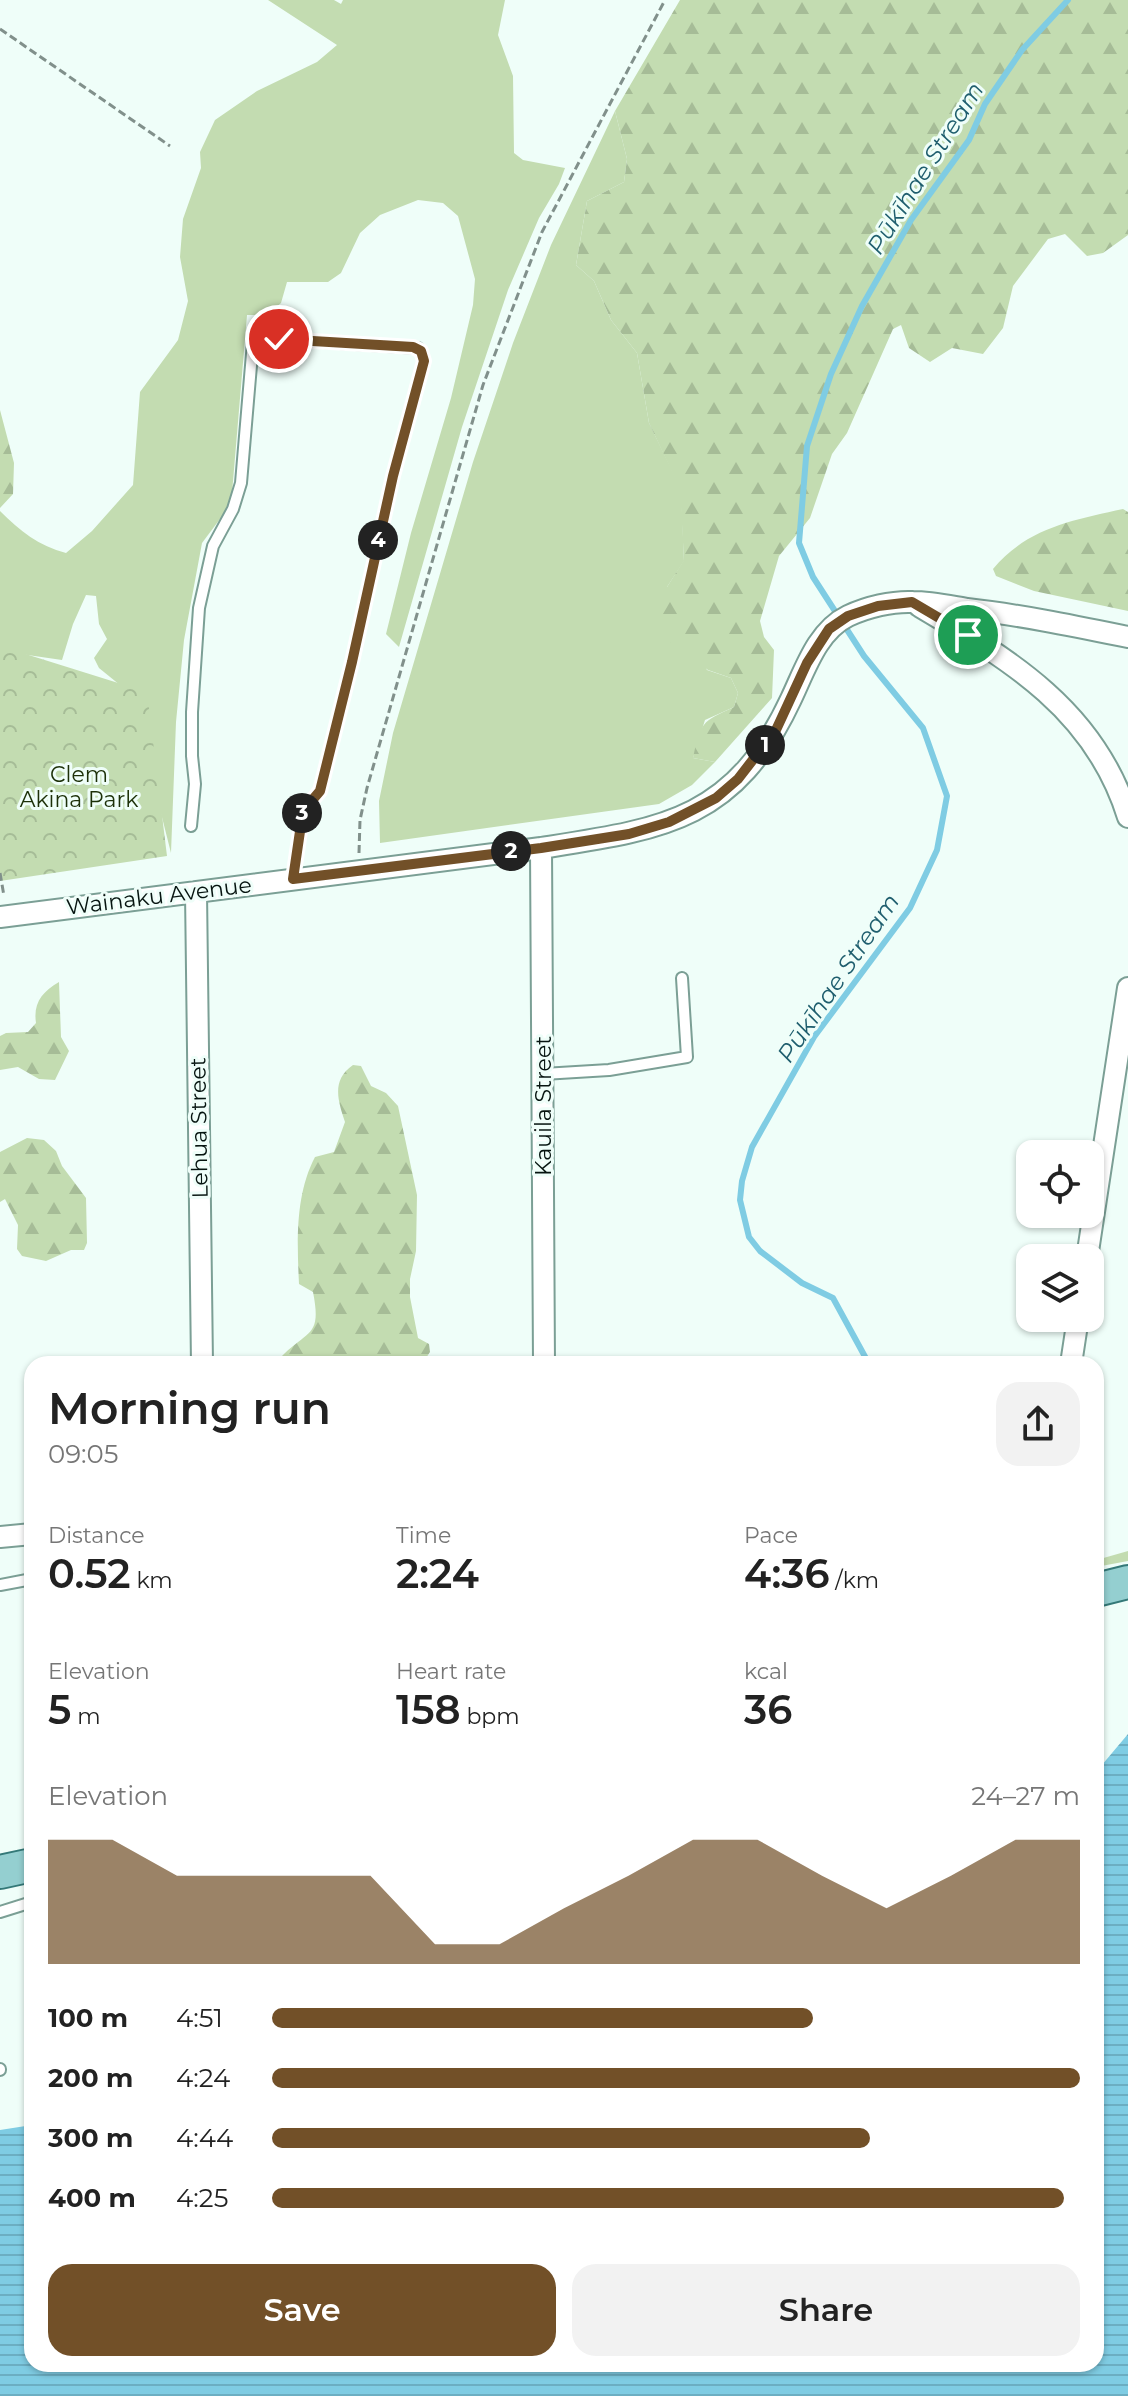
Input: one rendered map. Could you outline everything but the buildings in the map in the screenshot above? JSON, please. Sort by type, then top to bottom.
[{"type":"main road","points":[[1104,1588],[1128,1582]]},
{"type":"main road","points":[[0,1872],[24,1867]]},
{"type":"street","name":"Wainaku Avenue","points":[[4,916],[541,848],[629,834],[669,822],[716,798],[738,779],[776,730],[807,663],[829,629],[848,616],[878,606],[912,602],[1025,616],[1128,637]]},
{"type":"street","points":[[912,602],[1024,673],[1074,718],[1105,762],[1128,817]]},
{"type":"street","name":"Kauila Street","points":[[541,848],[544,1356]]},
{"type":"street","name":"Lehua Street","points":[[196,892],[202,1356]]},
{"type":"street","points":[[1089,1244],[1128,988]]},
{"type":"street","points":[[1072,1356],[1076,1332]]},
{"type":"street","points":[[0,1537],[24,1535]]},
{"type":"lane","points":[[191,826],[195,784],[192,712],[198,617],[213,546],[233,509],[241,483],[253,342],[261,338],[418,348],[424,361],[393,476],[320,791],[303,811],[293,879]]},
{"type":"lane","points":[[543,1074],[609,1070],[687,1057],[682,978]]},
{"type":"lane","points":[[0,1585],[24,1580]]},
{"type":"lane","points":[[0,1912],[24,1904]]},
{"type":"path","points":[[360,871],[358,843],[367,788],[483,385],[542,232],[665,0]]},
{"type":"path","points":[[0,29],[170,146]]},
{"type":"path","points":[[0,873],[4,916]]},
{"type":"green space","points":[[268,0],[334,0],[341,4],[343,0],[505,0],[498,35],[513,76],[514,153],[523,160],[565,168],[508,290],[462,427],[399,647],[386,634],[411,533],[451,398],[473,305],[475,279],[458,216],[443,203],[418,200],[380,215],[360,233],[341,273],[328,282],[287,282],[281,303],[267,315],[247,315],[232,493],[226,511],[202,543],[184,640],[176,722],[171,853],[131,694],[99,668],[94,658],[107,639],[99,624],[96,596],[86,595],[62,660],[0,651],[0,511],[30,537],[66,553],[92,531],[133,485],[140,392],[178,340],[188,301],[180,257],[183,219],[201,168],[200,152],[215,120],[257,91],[317,62],[337,45]]},
{"type":"green space","points":[[680,0],[1128,0],[1128,235],[1103,253],[1087,256],[1065,234],[1048,239],[1013,286],[1003,328],[983,354],[952,348],[930,362],[909,348],[901,325],[893,329],[847,433],[832,454],[810,518],[779,556],[760,621],[764,637],[774,650],[772,698],[715,762],[693,758],[698,737],[709,720],[734,707],[738,693],[731,678],[708,670],[669,641],[661,610],[667,587],[684,560],[680,489],[649,423],[637,353],[611,320],[594,281],[576,265],[587,201],[624,182],[627,159],[615,111]]},
{"type":"green space","points":[[615,111],[627,159],[624,182],[587,201],[576,265],[594,281],[611,320],[637,353],[649,423],[681,489],[684,561],[667,587],[707,670],[731,678],[738,693],[734,707],[705,720],[693,758],[715,762],[692,785],[659,804],[380,843],[379,801],[393,733],[473,462],[513,343],[551,245]]},
{"type":"green space","points":[[0,410],[14,463],[13,494],[0,508]]},
{"type":"green space","points":[[1123,509],[1128,512],[1128,611],[1034,591],[996,576],[993,569],[1006,555],[1036,535],[1069,522]]},
{"type":"green space","name":"Clem Akina Park","points":[[0,646],[147,692],[167,856],[0,881]]},
{"type":"green space","points":[[59,982],[61,1037],[69,1051],[55,1080],[39,1079],[18,1067],[0,1070],[0,1036],[28,1032],[36,1023],[40,999]]},
{"type":"green space","points":[[353,1065],[361,1066],[371,1086],[386,1093],[398,1106],[417,1195],[416,1251],[410,1297],[418,1338],[429,1344],[427,1356],[282,1356],[305,1337],[316,1318],[313,1292],[299,1284],[301,1203],[315,1157],[334,1152],[345,1122],[338,1091],[341,1077]]},
{"type":"green space","points":[[27,1138],[44,1140],[56,1151],[62,1166],[86,1198],[87,1243],[84,1250],[71,1250],[46,1261],[22,1256],[17,1249],[18,1225],[5,1199],[0,1202],[0,1152]]},
{"type":"green space","points":[[1128,1551],[1128,1561],[1104,1566],[1104,1558]]},
{"type":"water","points":[[1128,1734],[1128,2396],[0,2396],[0,2130],[24,2126],[24,2372],[1104,2372],[1104,1762]]},
{"type":"waterway","name":"Pūkīhae Stream","points":[[865,1356],[833,1298],[802,1283],[760,1251],[749,1237],[740,1200],[742,1181],[752,1147],[814,1037],[910,908],[937,850],[947,796],[923,728],[864,656],[813,577],[799,543],[807,446],[831,374],[862,306],[911,220],[969,140],[985,104],[1022,50],[1068,0]]},
{"type":"route","points":[[279,339],[413,347],[421,351],[424,361],[393,476],[320,791],[303,811],[293,879],[541,848],[629,834],[669,822],[716,798],[738,779],[776,730],[807,663],[829,629],[848,616],[878,606],[912,602],[968,635]]}]
